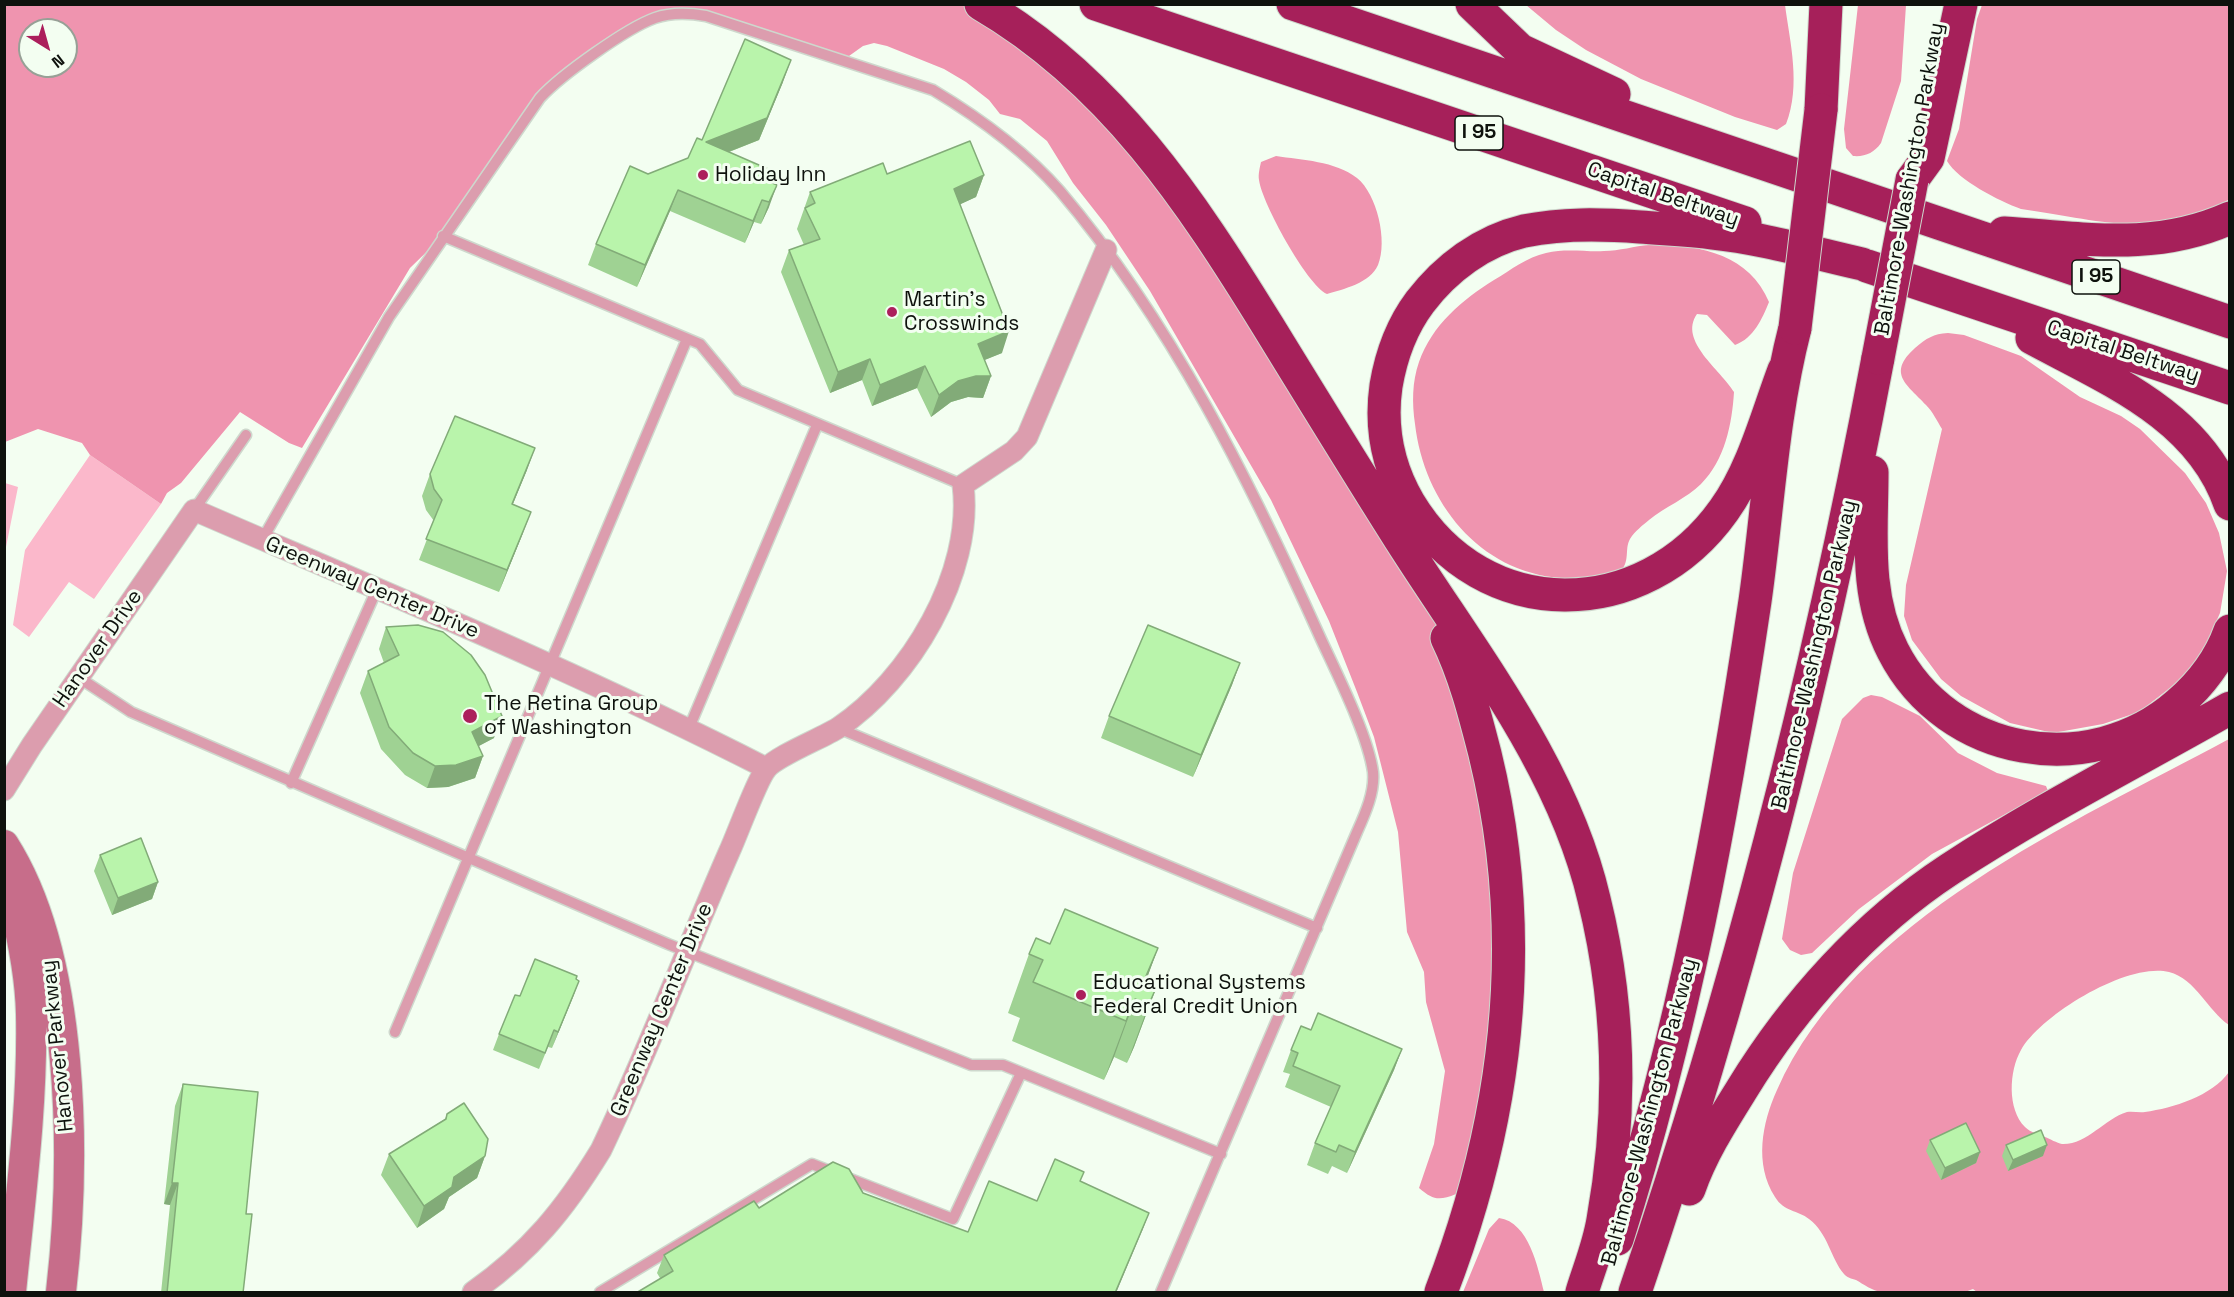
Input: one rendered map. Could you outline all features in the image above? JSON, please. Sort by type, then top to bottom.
[{"type":"highway","points":[[981,4],[1031,38],[1098,94],[1162,165],[1218,245],[1406,549],[1476,655],[1547,777],[1580,854],[1594,895],[1612,999],[1616,1085],[1611,1159],[1602,1224],[1582,1293]]},
{"type":"highway","name":"Capital Beltway","points":[[1096,4],[2229,388]]},
{"type":"highway","name":"I 95","points":[[1293,4],[2229,322]]},
{"type":"highway","points":[[1472,4],[1520,50],[1763,163]]},
{"type":"highway","name":"Baltimore-Washington Parkway","points":[[1600,1293],[1621,1228],[1676,1026],[1705,895],[1755,600],[1784,370],[1795,328],[1821,110],[1826,4]]},
{"type":"highway","name":"Baltimore-Washington Parkway","points":[[1635,1293],[1682,1154],[1720,1029],[1781,805],[1827,611],[1876,371],[1912,180],[1941,4]]},
{"type":"highway","points":[[1912,180],[1928,158],[1961,4]]},
{"type":"highway","points":[[1963,231],[2141,241],[2173,238],[2206,229],[2229,219]]},
{"type":"highway","points":[[1784,370],[1746,471],[1726,508],[1680,558],[1647,578],[1609,592],[1569,596],[1542,594],[1501,583],[1457,559],[1416,514],[1394,472],[1386,443],[1384,400],[1388,377],[1393,356],[1411,314],[1446,273],[1481,247],[1504,237],[1559,225],[1624,226],[1715,233],[1862,264]]},
{"type":"highway","points":[[1962,299],[2144,398],[2187,435],[2218,477],[2229,504]]},
{"type":"highway","points":[[1876,371],[1870,543],[1874,594],[1883,627],[1907,674],[1925,694],[1957,721],[1988,737],[2032,750],[2079,749],[2106,744],[2150,724],[2186,698],[2217,658],[2229,630]]},
{"type":"highway","points":[[1406,549],[1458,661],[1477,721],[1498,822],[1507,892],[1509,957],[1506,1022],[1498,1093],[1465,1230],[1441,1293]]},
{"type":"highway","points":[[1652,1293],[1691,1184],[1720,1124],[1757,1064],[1828,974],[1868,935],[1949,870],[2229,708]]},
{"type":"street","points":[[766,768],[837,728],[895,677],[916,649],[949,582],[962,533],[965,506],[963,485],[1014,451],[1027,437],[1106,250]]},
{"type":"street","name":"Greenway Center Drive","points":[[194,510],[551,665],[689,728],[766,768],[601,1150],[578,1187],[541,1235],[516,1259],[473,1293]]},
{"type":"street","name":"Hanover Drive","points":[[4,790],[78,677],[194,510]]},
{"type":"street","name":"Hanover Parkway","points":[[4,844],[30,892],[47,947],[65,1062],[69,1203],[61,1293]]},
{"type":"street","name":"Hanover Parkway","points":[[4,872],[21,941],[31,1012],[27,1126],[11,1293]]},
{"type":"lane","points":[[262,540],[389,317],[443,236],[549,88],[642,24],[669,14],[692,13],[933,90],[962,107],[1027,159],[1058,189],[1106,250],[1182,367],[1236,460],[1313,622],[1370,757],[1373,783],[1367,808],[1161,1293]]},
{"type":"lane","points":[[443,236],[700,344],[738,390],[963,485]]},
{"type":"lane","points":[[395,1032],[687,339]]},
{"type":"lane","points":[[689,728],[817,425]]},
{"type":"lane","points":[[194,510],[246,435]]},
{"type":"lane","points":[[291,783],[376,589]]},
{"type":"lane","points":[[78,677],[131,712],[686,952],[971,1065],[1003,1065],[1221,1154]]},
{"type":"lane","points":[[837,728],[1317,928]]},
{"type":"lane","points":[[600,1293],[812,1164],[953,1219],[1022,1073]]},
{"type":"shaded area","points":[[4,5],[981,5],[1098,94],[1406,549],[1477,721],[1506,1022],[1456,1194],[1436,1198],[1419,1188],[1434,1144],[1445,1071],[1426,1002],[1424,972],[1407,932],[1398,832],[1374,737],[1329,621],[1271,500],[1150,291],[1106,225],[1073,183],[1047,141],[1020,119],[1000,114],[989,100],[944,69],[874,43],[863,46],[842,61],[706,16],[656,18],[562,77],[443,236],[410,268],[302,448],[289,443],[240,412],[181,483],[167,493],[161,504],[90,455],[82,443],[38,429],[5,442]]},
{"type":"shaded area","points":[[1526,5],[1785,5],[1794,79],[1786,124],[1777,130],[1735,117],[1641,79],[1586,50],[1556,30]]},
{"type":"shaded area","points":[[1858,5],[1906,5],[1901,81],[1881,143],[1872,152],[1853,156],[1846,148],[1844,129]]},
{"type":"shaded area","points":[[1982,5],[2229,5],[2230,199],[2201,212],[2175,220],[2150,224],[2102,222],[2021,209],[1991,195],[1960,175],[1947,161],[1959,129],[1977,19]]},
{"type":"shaded area","points":[[1276,156],[1318,162],[1339,168],[1357,178],[1364,185],[1379,219],[1382,244],[1378,265],[1363,281],[1327,294],[1308,276],[1277,224],[1262,191],[1259,178],[1261,162]]},
{"type":"shaded area","points":[[1649,245],[1703,250],[1735,262],[1749,272],[1760,285],[1769,302],[1752,333],[1735,345],[1707,315],[1697,314],[1693,324],[1693,334],[1703,355],[1734,392],[1726,441],[1716,464],[1701,484],[1655,515],[1634,533],[1628,543],[1625,564],[1619,572],[1582,578],[1561,578],[1532,573],[1505,562],[1481,547],[1461,528],[1444,505],[1430,480],[1420,453],[1413,408],[1415,377],[1419,362],[1432,336],[1449,315],[1482,288],[1519,264],[1546,253],[1610,251]]},
{"type":"shaded area","points":[[1948,333],[1964,335],[2021,356],[2080,397],[2121,416],[2140,429],[2185,473],[2206,503],[2219,533],[2227,571],[2220,613],[2206,645],[2184,677],[2139,712],[2103,724],[2053,733],[2010,723],[1961,696],[1941,679],[1912,640],[1904,616],[1906,585],[1942,429],[1933,414],[1907,385],[1901,372],[1906,357],[1915,348],[1930,337]]},
{"type":"shaded area","points":[[90,455],[161,504],[94,599],[69,582],[29,637],[13,625],[25,550]]},
{"type":"shaded area","points":[[4,483],[18,487],[5,552]]},
{"type":"shaded area","points":[[1871,695],[1882,697],[1920,716],[1958,753],[1997,773],[2046,786],[2048,791],[1932,854],[1859,909],[1812,953],[1801,955],[1790,950],[1782,939],[1793,873],[1842,719],[1863,698]]},
{"type":"shaded area","points":[[2229,739],[2229,1025],[2187,981],[2178,976],[2169,972],[2151,971],[2131,975],[2087,994],[2066,1007],[2031,1036],[2017,1059],[2012,1090],[2015,1110],[2025,1127],[2062,1144],[2079,1140],[2127,1112],[2156,1110],[2191,1100],[2213,1088],[2229,1072],[2229,1292],[1977,1292],[1973,1289],[1965,1292],[1902,1294],[1878,1291],[1846,1276],[1821,1231],[1805,1216],[1783,1206],[1775,1197],[1768,1184],[1762,1157],[1767,1116],[1777,1090],[1812,1029],[1858,975],[1912,926],[1973,882],[2037,842],[2103,805]]},
{"type":"shaded area","points":[[1499,1218],[1509,1221],[1525,1237],[1535,1259],[1544,1292],[1463,1292],[1489,1229]]},
{"type":"building","name":"Holiday Inn","points":[[745,39],[791,60],[767,118],[706,142],[775,172],[770,182],[777,185],[769,202],[762,200],[753,221],[678,190],[645,265],[596,244],[630,166],[648,174],[688,158],[697,138],[702,140]]},
{"type":"building","name":"Martin's Crosswinds","points":[[970,141],[984,175],[954,189],[1009,331],[978,344],[991,376],[976,376],[958,381],[939,395],[925,366],[880,385],[870,359],[838,372],[789,250],[820,239],[805,208],[815,203],[810,192],[883,163],[887,174]]},
{"type":"building","points":[[455,416],[535,448],[512,504],[531,512],[507,570],[426,539],[442,500],[434,489],[430,474]]},
{"type":"building","points":[[418,625],[443,632],[471,655],[485,675],[502,716],[472,732],[483,756],[456,765],[435,766],[413,753],[389,727],[368,671],[399,655],[386,627]]},
{"type":"building","points":[[1148,625],[1240,663],[1201,755],[1109,716]]},
{"type":"building","points":[[141,838],[158,882],[118,898],[100,855]]},
{"type":"building","points":[[1065,909],[1158,948],[1143,983],[1156,988],[1149,1004],[1135,999],[1126,1021],[1033,982],[1043,960],[1029,954],[1036,938],[1050,944]]},
{"type":"building","points":[[535,959],[577,976],[576,979],[579,981],[558,1032],[554,1030],[545,1053],[499,1034],[515,995],[520,996]]},
{"type":"building","points":[[1318,1013],[1402,1049],[1355,1152],[1339,1145],[1336,1152],[1315,1143],[1340,1086],[1293,1066],[1298,1053],[1291,1050],[1301,1026],[1311,1030]]},
{"type":"building","points":[[183,1084],[258,1092],[246,1214],[252,1214],[243,1293],[167,1293],[178,1183],[172,1183]]},
{"type":"building","points":[[464,1103],[488,1139],[485,1156],[454,1177],[452,1187],[424,1206],[389,1154],[446,1119],[447,1114]]},
{"type":"building","points":[[1966,1123],[1980,1152],[1945,1168],[1930,1140]]},
{"type":"building","points":[[2041,1130],[2047,1145],[2013,1160],[2006,1145]]},
{"type":"building","points":[[1055,1159],[1084,1172],[1080,1181],[1149,1213],[1115,1293],[636,1293],[673,1271],[664,1255],[754,1201],[759,1208],[833,1162],[849,1169],[863,1193],[968,1232],[989,1181],[1037,1201]]},
{"type":"place","name":"Holiday Inn","points":[[703,175]]},
{"type":"place","name":"Martin's Crosswinds","points":[[892,312]]},
{"type":"place","name":"The Retina Group of Washington","points":[[470,716]]},
{"type":"place","name":"Educational Systems Federal Credit Union","points":[[1081,995]]}]
